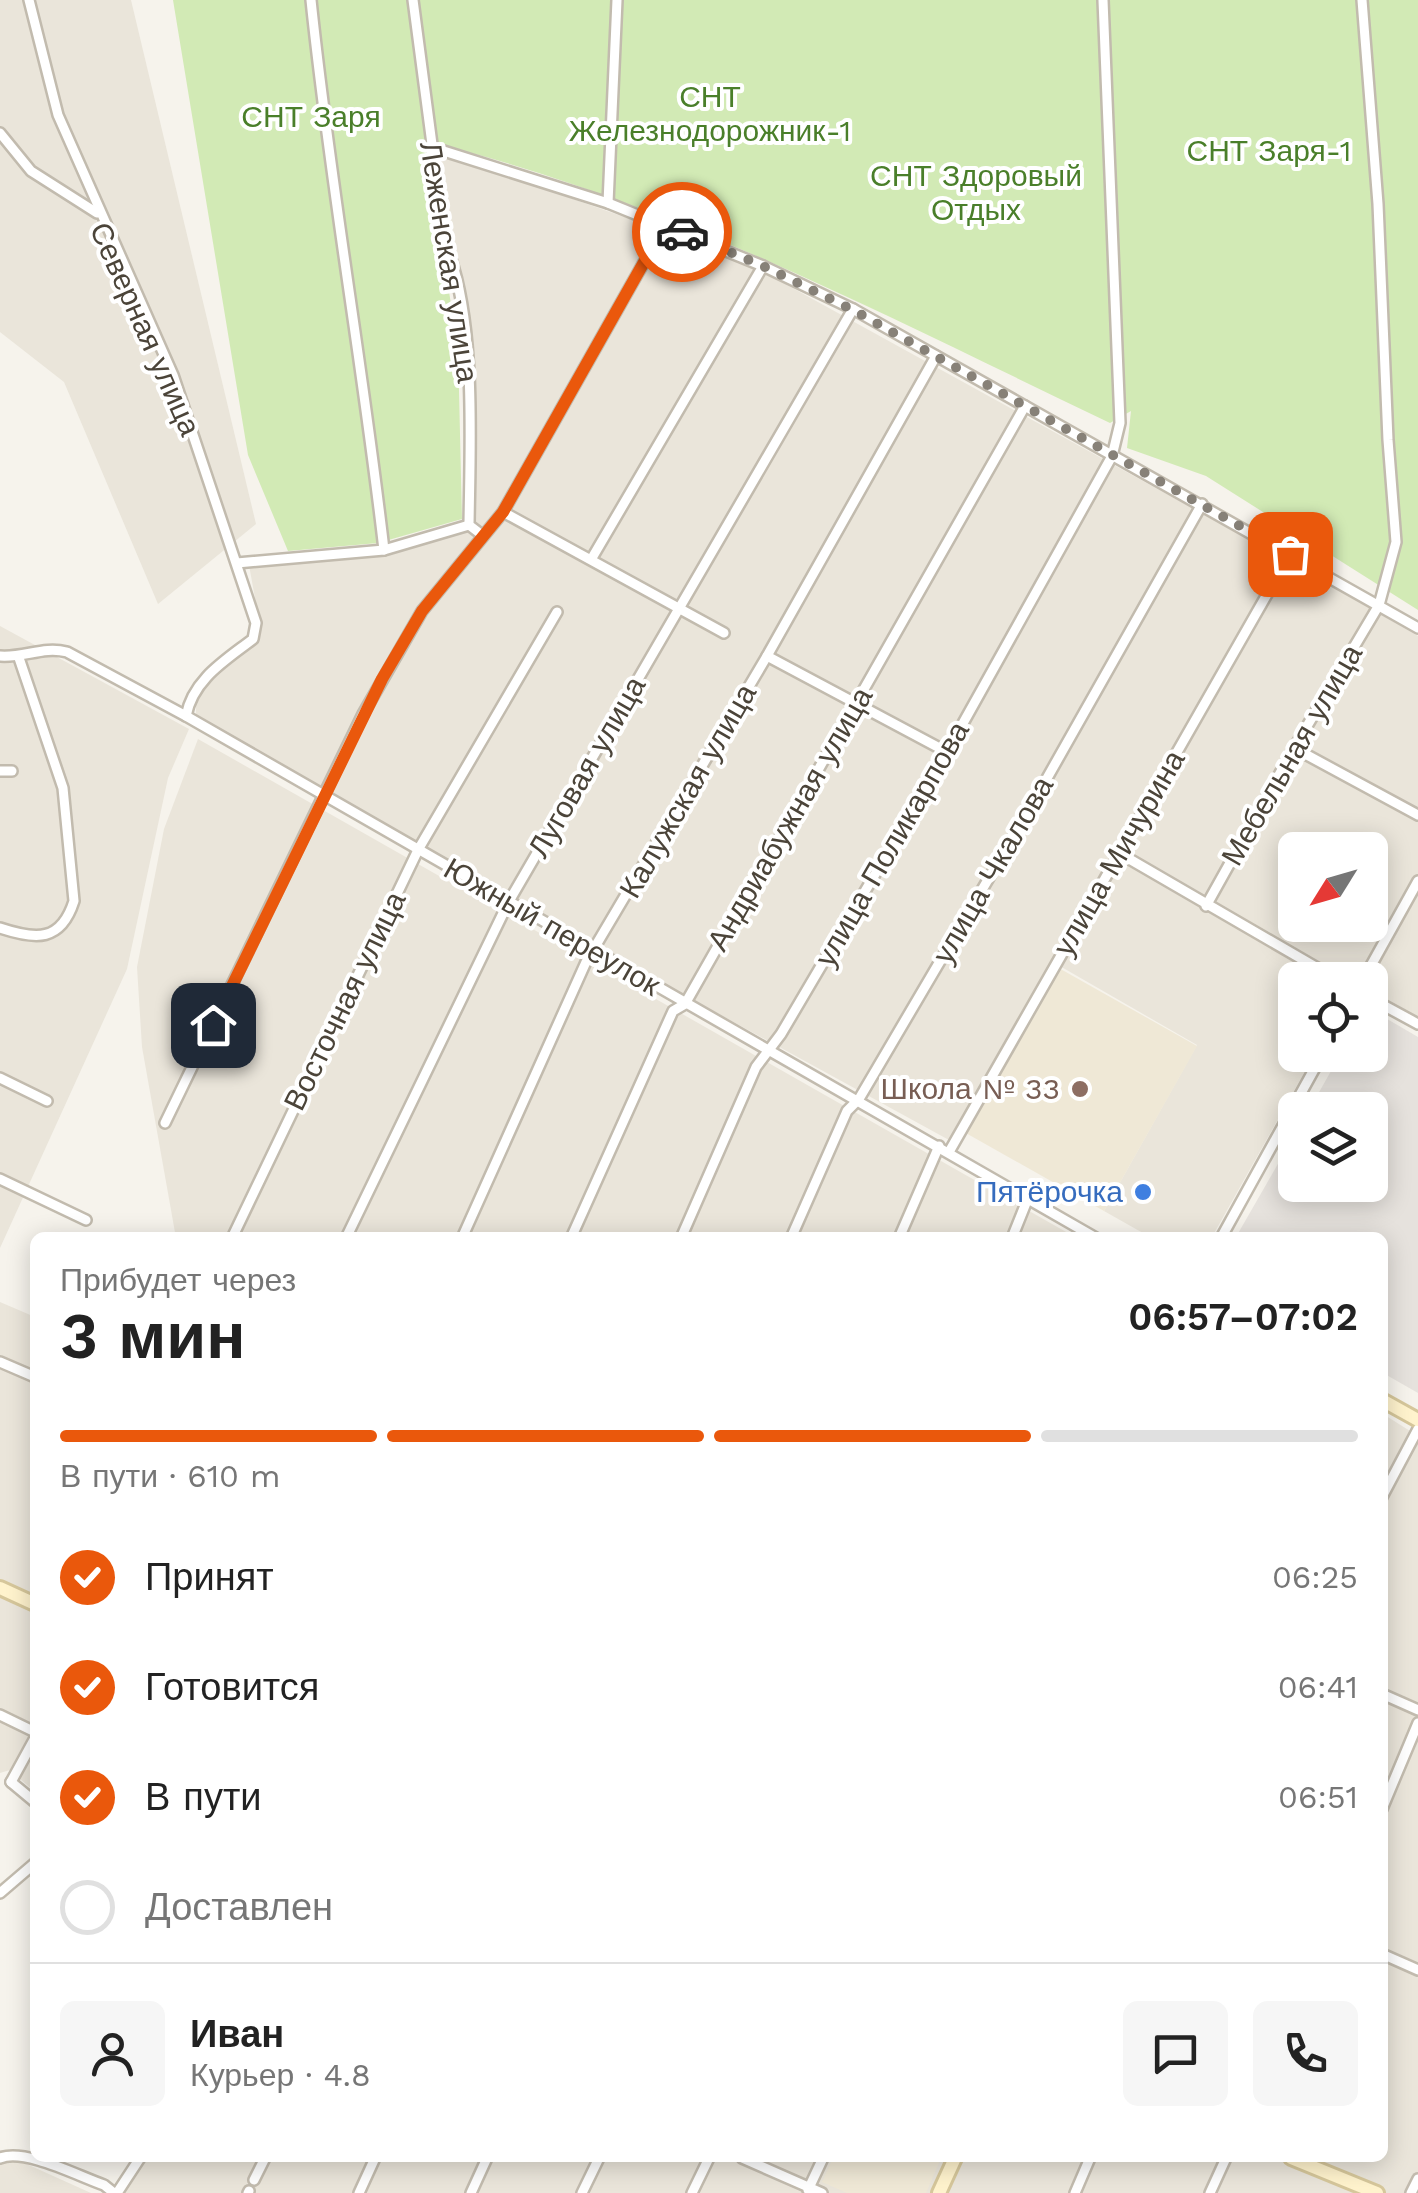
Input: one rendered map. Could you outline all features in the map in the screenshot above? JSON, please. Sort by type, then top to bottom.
[{"type":"main road","points":[[1388,1403],[1418,1420]]},
{"type":"main road","points":[[0,1588],[30,1602]]},
{"type":"main road","points":[[939,2193],[953,2162]]},
{"type":"main road","points":[[1302,2162],[1377,2193]]},
{"type":"street","points":[[29,0],[58,115],[99,214]]},
{"type":"street","points":[[311,0],[334,200],[384,550]]},
{"type":"street","name":"Леженская улица","points":[[413,0],[445,243],[456,270],[470,392],[470,525]]},
{"type":"street","points":[[608,202],[617,0]]},
{"type":"street","points":[[1103,0],[1120,423],[1112,456]]},
{"type":"street","name":"Мебельная улица","points":[[1206,906],[1380,605],[1396,542],[1378,204],[1362,0]]},
{"type":"street","name":"Северная улица","points":[[0,133],[31,171],[99,214],[173,375],[238,563],[256,622],[253,639],[194,690],[186,716]]},
{"type":"street","points":[[431,147],[608,202],[763,266],[853,310],[1418,628]]},
{"type":"street","points":[[165,1123],[363,714],[422,611],[503,512],[665,225]]},
{"type":"street","points":[[592,558],[763,266]]},
{"type":"street","name":"Луговая улица","points":[[349,1232],[508,903],[853,310]]},
{"type":"street","name":"Калужская улица","points":[[465,1232],[592,951],[767,656],[936,356]]},
{"type":"street","name":"Андриабужная улица","points":[[574,1232],[673,1012],[685,1004],[1026,406]]},
{"type":"street","name":"улица Поликарпова","points":[[684,1232],[756,1067],[781,1034],[947,752],[1112,456]]},
{"type":"street","name":"улица Чкалова","points":[[793,1232],[847,1111],[859,1099],[1023,820],[1202,504]]},
{"type":"street","points":[[503,512],[724,632]]},
{"type":"street","points":[[238,563],[384,550],[470,525],[482,535]]},
{"type":"street","name":"улица Мичурина","points":[[902,1232],[944,1149],[1290,554]]},
{"type":"street","name":"Восточная улица","points":[[235,1232],[418,850],[557,612]]},
{"type":"street","name":"Южный переулок","points":[[0,656],[19,658],[46,648],[66,652],[186,716],[1086,1232]]},
{"type":"street","points":[[767,656],[947,752]]},
{"type":"street","points":[[0,928],[25,936],[46,936],[60,928],[70,917],[75,885],[63,788],[19,658]]},
{"type":"street","points":[[1294,748],[1418,815]]},
{"type":"street","points":[[0,771],[12,771]]},
{"type":"street","points":[[1119,853],[1306,962]]},
{"type":"street","points":[[1374,962],[1418,882]]},
{"type":"street","points":[[1388,1008],[1418,1024]]},
{"type":"street","points":[[1224,1232],[1313,1072]]},
{"type":"street","points":[[0,1078],[47,1101]]},
{"type":"street","points":[[0,1179],[86,1220]]},
{"type":"street","points":[[1014,1232],[1028,1198]]},
{"type":"street","points":[[0,1362],[30,1375]]},
{"type":"street","points":[[1388,1486],[1418,1429]]},
{"type":"street","points":[[1388,1697],[1418,1710]]},
{"type":"street","points":[[0,1715],[30,1732]]},
{"type":"street","points":[[1388,1795],[1418,1723]]},
{"type":"street","points":[[30,1743],[6,1783],[30,1799]]},
{"type":"street","points":[[0,1893],[30,1867]]},
{"type":"street","points":[[1388,1957],[1418,1970]]},
{"type":"street","points":[[0,2158],[12,2154],[30,2158]]},
{"type":"street","points":[[41,2162],[116,2193],[137,2162]]},
{"type":"street","points":[[254,2180],[263,2162]]},
{"type":"street","points":[[358,2193],[373,2162]]},
{"type":"street","points":[[471,2193],[485,2162]]},
{"type":"street","points":[[582,2193],[597,2162]]},
{"type":"street","points":[[692,2193],[707,2162]]},
{"type":"street","points":[[750,2162],[822,2193]]},
{"type":"street","points":[[808,2190],[821,2162]]},
{"type":"street","points":[[1074,2193],[1088,2162]]},
{"type":"street","points":[[1210,2193],[1224,2162]]},
{"type":"street","points":[[1411,2193],[1418,2179]]},
{"type":"shaded area","points":[[0,0],[131,0],[256,524],[158,604],[64,382],[0,332]]},
{"type":"shaded area","points":[[439,152],[667,232],[769,275],[1418,636],[1418,1018],[1388,1002],[1388,962],[1317,962],[1281,942],[1388,942],[1388,832],[1278,832],[1278,940],[1119,851],[949,1140],[697,1002],[196,717],[196,702],[206,686],[259,639],[261,631],[249,565],[383,555],[469,531],[471,392]]},
{"type":"shaded area","points":[[0,626],[189,729],[168,778],[127,969],[0,1248]]},
{"type":"shaded area","points":[[198,739],[1066,1232],[175,1232],[142,1047],[137,967],[164,829]]},
{"type":"shaded area","points":[[1121,861],[1296,962],[1278,962],[1278,1072],[1304,1072],[1293,1092],[1278,1092],[1278,1119],[1215,1232],[1141,1232],[1104,1211],[1197,1045],[1058,965]]},
{"type":"shaded area","name":"Школа № 33","points":[[1057,967],[1197,1046],[1104,1211],[964,1132]]},
{"type":"shaded area","points":[[1388,1020],[1418,1037],[1418,1393],[1388,1376],[1388,1232],[1239,1232],[1278,1164],[1278,1202],[1388,1202],[1388,1092],[1319,1092],[1330,1072],[1388,1072]]},
{"type":"shaded area","points":[[0,1302],[30,1315],[30,1788],[10,1770],[0,1773]]},
{"type":"shaded area","points":[[1388,1417],[1418,1436],[1418,2193],[827,2193],[759,2162],[1388,2162]]},
{"type":"shaded area","points":[[11,2157],[91,2193],[0,2193],[0,2159]]},
{"type":"shaded area","points":[[140,2162],[738,2162],[815,2193],[121,2193]]},
{"type":"shaded area","points":[[831,2162],[939,2162],[926,2193],[847,2193],[822,2182]]},
{"type":"green space","points":[[173,0],[1418,0],[1418,610],[1206,476],[1127,448],[1131,411],[1110,423],[859,302],[689,228],[515,165],[425,141],[458,348],[462,519],[378,543],[288,551],[248,455]]},
{"type":"way so far","points":[[682,232],[853,310],[1290,554]]},
{"type":"place","name":"Школа № 33","points":[[1080,1089]]},
{"type":"place","name":"Пятёрочка","points":[[1143,1192]]},
{"type":"route","points":[[213,1025],[363,714],[422,611],[503,512],[665,225],[682,232]]},
{"type":"park label","name":"СНТ Железнодорожник-1","points":[[710,114]]},
{"type":"park label","name":"СНТ Заря","points":[[311,117]]},
{"type":"park label","name":"СНТ Заря-1","points":[[1269,151]]},
{"type":"park label","name":"СНТ Здоровый Отдых","points":[[976,193]]}]
